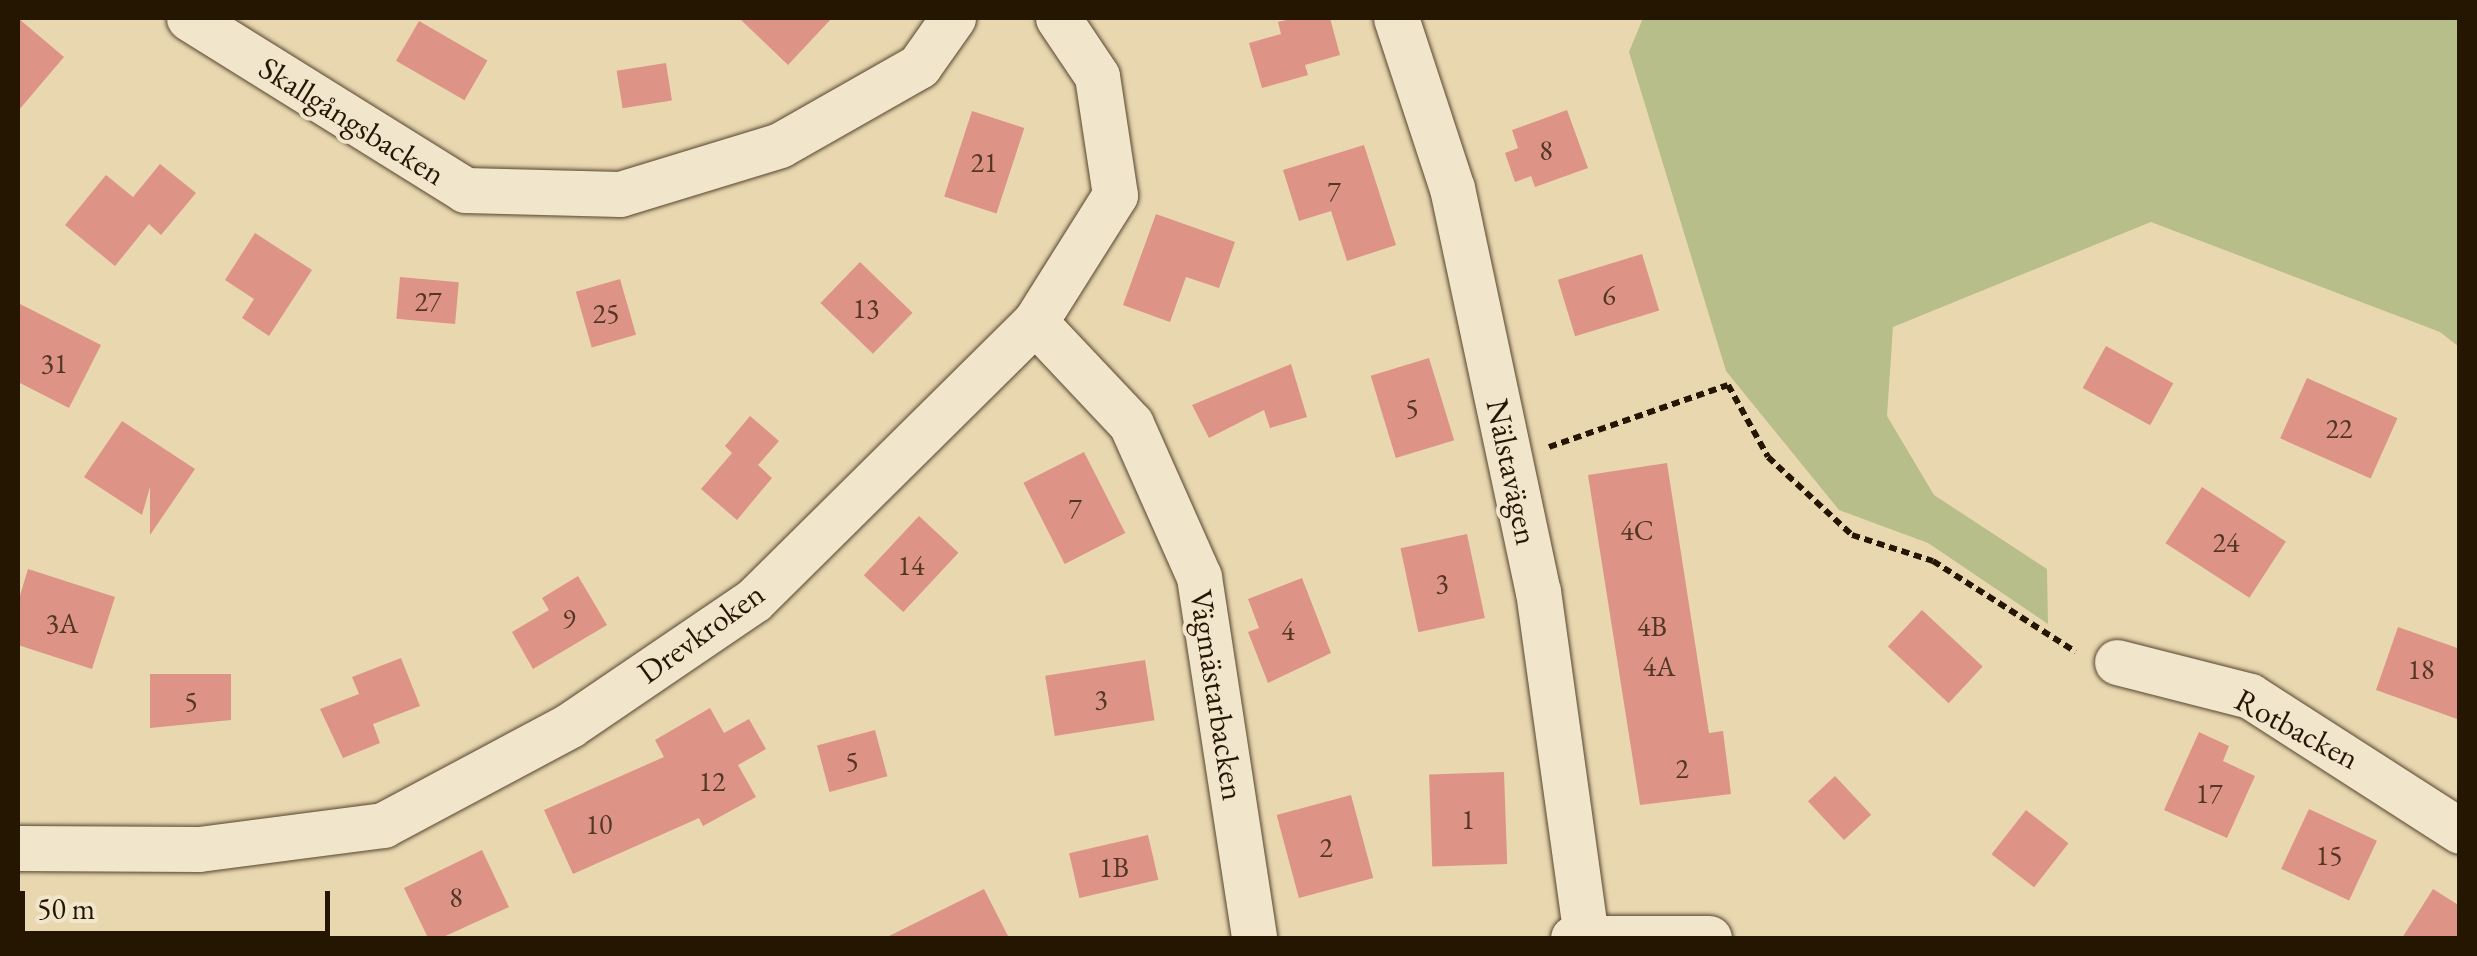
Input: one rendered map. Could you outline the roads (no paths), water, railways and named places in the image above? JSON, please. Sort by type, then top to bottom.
[{"type":"street","name":"Skallgångsbacken","points":[[190,18],[465,190],[620,194],[780,145],[919,66],[952,18]]},
{"type":"street","name":"Drevkroken","points":[[18,848],[200,849],[382,825],[570,725],[754,600],[1035,322],[1115,195],[1097,76],[1058,18]]},
{"type":"street","name":"Nälstavägen","points":[[1396,18],[1452,188],[1538,590],[1580,937]]},
{"type":"street","name":"Vägmästarbacken","points":[[1035,322],[1131,424],[1199,577],[1254,938]]},
{"type":"street","name":"Rotbacken","points":[[2117,662],[2250,696],[2460,831]]},
{"type":"street","points":[[1580,937],[1709,938]]}]
